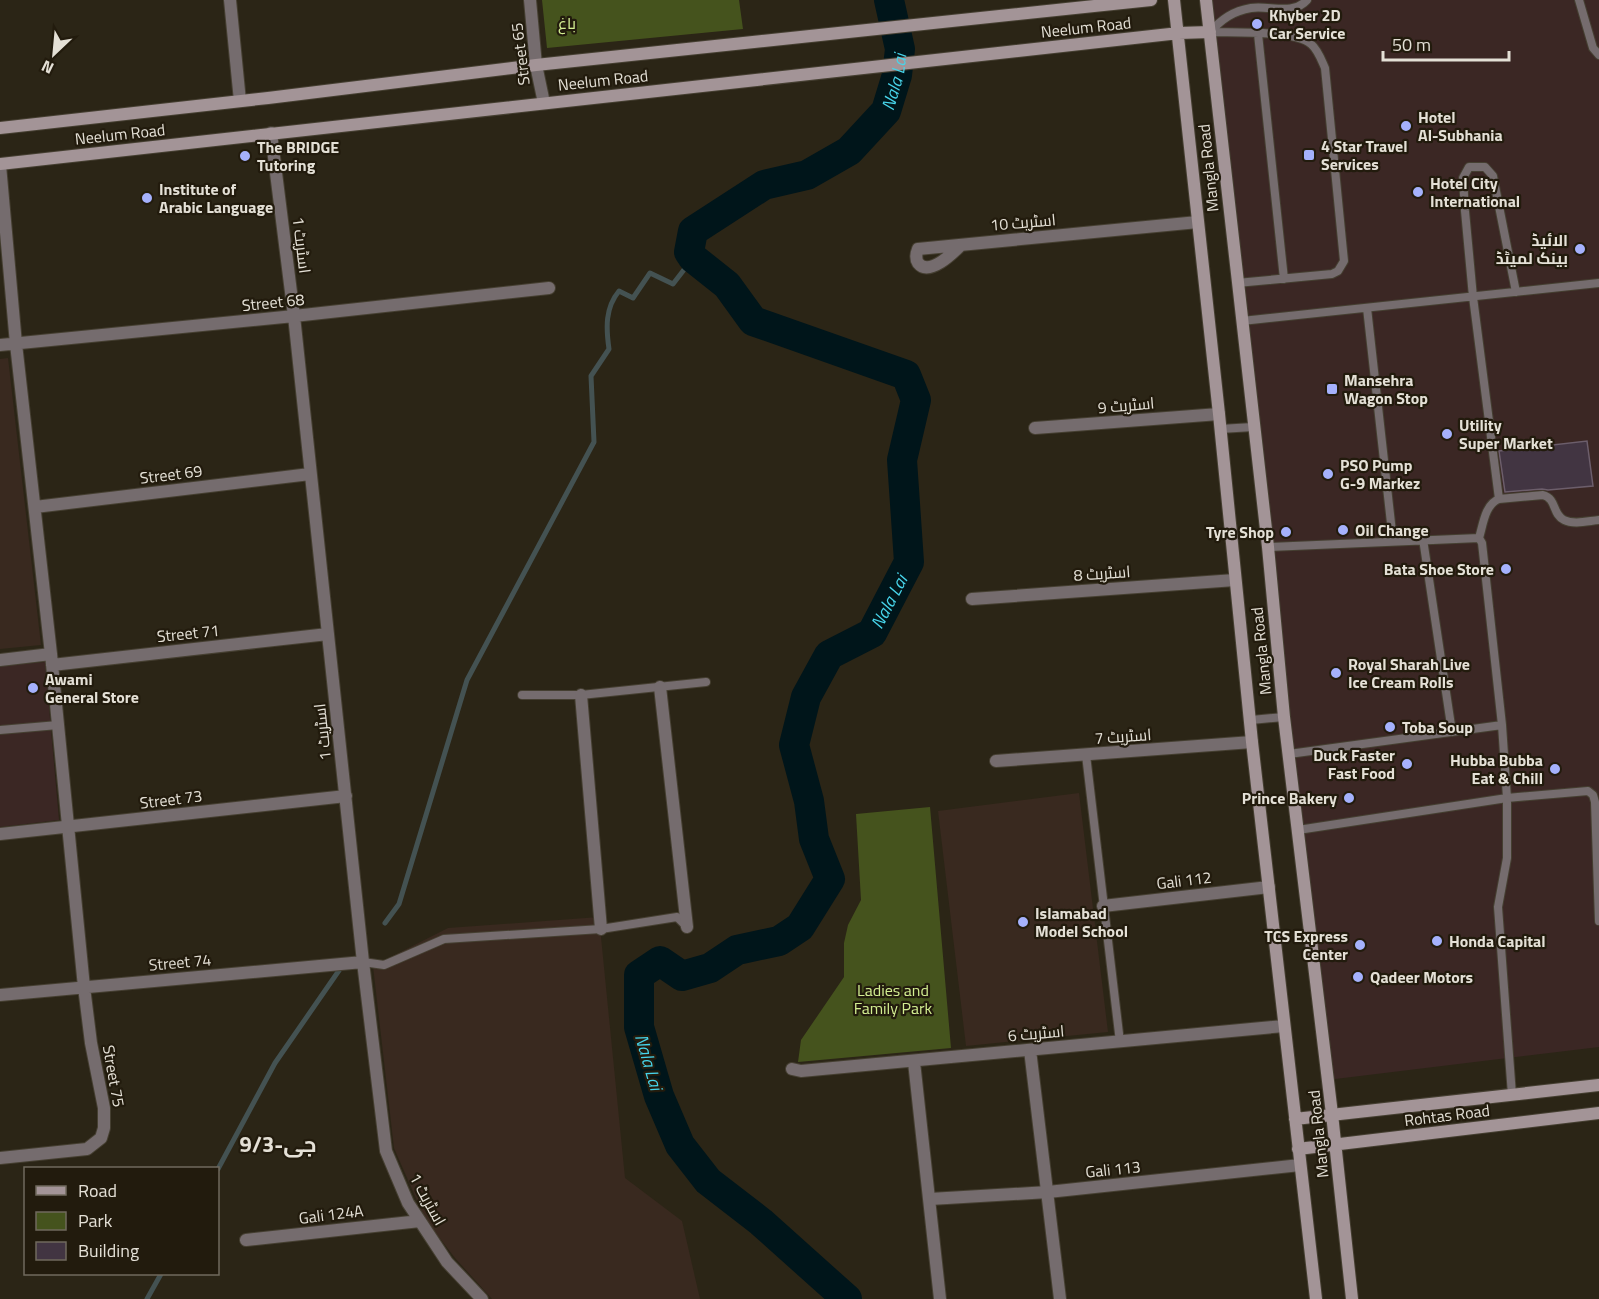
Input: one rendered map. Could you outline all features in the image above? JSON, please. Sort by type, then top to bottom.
[{"type":"main road","name":"Neelum Road","points":[[0,128],[536,65],[1146,0]]},
{"type":"main road","name":"Mangla Road","points":[[1174,0],[1220,414],[1252,742],[1316,1299]]},
{"type":"main road","name":"Mangla Road","points":[[1206,0],[1268,548],[1284,717],[1336,1145],[1352,1299]]},
{"type":"main road","name":"Neelum Road","points":[[0,164],[1179,33],[1210,32]]},
{"type":"main road","name":"Rohtas Road","points":[[1295,1119],[1599,1085]]},
{"type":"main road","name":"Rohtas Road","points":[[1298,1149],[1599,1113]]},
{"type":"street","points":[[230,0],[240,101]]},
{"type":"street","name":"Street 65","points":[[530,0],[536,65],[544,103]]},
{"type":"street","name":"اسٹریٹ 1","points":[[271,133],[294,316],[363,962],[386,1151],[408,1203],[447,1262],[482,1299]]},
{"type":"street","name":"Street 75","points":[[0,164],[16,344],[52,659],[84,987],[91,1043],[104,1108],[104,1128],[101,1138],[87,1149],[0,1158]]},
{"type":"street","name":"اسٹریٹ 10","points":[[961,245],[944,261],[929,268],[921,266],[915,254],[918,249],[1198,222]]},
{"type":"street","name":"Street 68","points":[[0,345],[549,288]]},
{"type":"street","name":"اسٹریٹ 9","points":[[1035,428],[1220,414]]},
{"type":"street","name":"Street 69","points":[[35,507],[310,474]]},
{"type":"street","name":"اسٹریٹ 8","points":[[972,599],[1235,580]]},
{"type":"street","name":"Street 71","points":[[0,660],[52,659],[328,634]]},
{"type":"street","points":[[660,687],[687,927]]},
{"type":"street","points":[[581,695],[601,929]]},
{"type":"street","name":"اسٹریٹ 7","points":[[996,761],[1252,742]]},
{"type":"street","name":"Street 73","points":[[0,834],[346,796]]},
{"type":"street","name":"Gali 112","points":[[1103,906],[1269,887]]},
{"type":"street","name":"Street 74","points":[[0,995],[363,962]]},
{"type":"street","name":"اسٹریٹ 6","points":[[792,1069],[801,1071],[914,1062],[1284,1026]]},
{"type":"street","points":[[1030,1050],[1060,1299]]},
{"type":"street","points":[[914,1062],[940,1299]]},
{"type":"street","name":"Gali 113","points":[[930,1199],[1048,1192],[1299,1165]]},
{"type":"street","name":"Gali 124A","points":[[246,1240],[420,1221]]},
{"type":"street","points":[[1309,1299],[1316,1299]]},
{"type":"lane","points":[[1210,32],[1224,17],[1251,8],[1282,9],[1302,6],[1307,0]]},
{"type":"lane","points":[[1579,0],[1593,48],[1599,55]]},
{"type":"lane","points":[[1210,32],[1295,36],[1310,43],[1320,54],[1325,68],[1344,261],[1338,271],[1332,274],[1237,283]]},
{"type":"lane","points":[[1258,34],[1284,279]]},
{"type":"lane","points":[[1499,499],[1473,297],[1463,178],[1469,167],[1485,167],[1493,176],[1516,292]]},
{"type":"lane","points":[[1242,321],[1599,283]]},
{"type":"lane","points":[[1367,308],[1393,541]]},
{"type":"lane","points":[[1220,429],[1253,427]]},
{"type":"lane","points":[[1512,1095],[1498,907],[1507,858],[1507,798],[1502,725],[1482,543],[1479,538],[1489,506],[1493,501],[1499,499],[1543,495],[1554,502],[1555,510],[1562,519],[1575,522],[1599,520]]},
{"type":"lane","points":[[1268,548],[1479,538]]},
{"type":"lane","points":[[1423,539],[1452,732]]},
{"type":"lane","points":[[522,695],[581,695],[706,682]]},
{"type":"lane","points":[[1251,720],[1284,717]]},
{"type":"lane","points":[[0,730],[58,725]]},
{"type":"lane","points":[[1289,754],[1502,725]]},
{"type":"lane","points":[[1086,755],[1120,1042]]},
{"type":"lane","points":[[1298,830],[1507,798],[1583,790],[1593,795],[1599,921]]},
{"type":"lane","points":[[363,962],[384,965],[444,939],[601,929],[677,917],[687,927]]},
{"type":"shaded area","points":[[1210,0],[1599,0],[1599,1047],[1327,1080]]},
{"type":"shaded area","points":[[8,358],[41,645],[0,649],[0,359]]},
{"type":"shaded area","points":[[45,662],[59,820],[0,827],[0,666]]},
{"type":"shaded area","name":"Islamabad Model School","points":[[1079,793],[1108,1032],[966,1046],[938,811]]},
{"type":"shaded area","points":[[599,917],[625,1178],[682,1221],[700,1299],[492,1299],[455,1258],[425,1219],[394,1148],[373,966],[448,928]]},
{"type":"green space","name":"باغ","points":[[542,0],[739,0],[743,29],[547,48]]},
{"type":"green space","name":"Ladies and Family Park","points":[[930,807],[951,1048],[798,1062],[801,1040],[844,977],[844,943],[848,925],[861,900],[856,814]]},
{"type":"building","points":[[1587,441],[1593,486],[1505,492],[1499,451]]},
{"type":"waterway","name":"Nala Lai","points":[[847,1299],[761,1222],[708,1181],[680,1145],[659,1096],[639,1027],[639,975],[660,961],[682,976],[710,968],[737,950],[779,941],[800,927],[830,879],[814,839],[809,801],[794,745],[806,697],[829,655],[872,633],[909,562],[902,460],[916,400],[906,375],[753,321],[727,285],[693,258],[689,252],[693,231],[764,185],[807,175],[849,151],[886,111],[897,75],[900,49],[889,0]]},
{"type":"waterway","points":[[385,923],[399,904],[467,680],[594,442],[591,376],[609,349],[607,326],[611,304],[619,291],[633,298],[650,273],[673,284],[693,258]]},
{"type":"waterway","points":[[219,1167],[275,1063],[340,969]]},
{"type":"waterway","points":[[147,1299],[160,1275]]},
{"type":"place","name":"Khyber 2D Car Service","points":[[1257,24]]},
{"type":"place","name":"Hotel Al-Subhania","points":[[1406,126]]},
{"type":"place","name":"4 Star Travel Services","points":[[1309,155]]},
{"type":"place","name":"The BRIDGE Tutoring","points":[[245,156]]},
{"type":"place","name":"Hotel City International","points":[[1418,192]]},
{"type":"place","name":"Institute of Arabic Language","points":[[147,198]]},
{"type":"place","name":"الائیڈ بینک لمیٹڈ","points":[[1580,249]]},
{"type":"place","name":"Mansehra Wagon Stop","points":[[1332,389]]},
{"type":"place","name":"Utility Super Market","points":[[1447,434]]},
{"type":"place","name":"PSO Pump G-9 Markez","points":[[1328,474]]},
{"type":"place","name":"Oil Change","points":[[1343,530]]},
{"type":"place","name":"Tyre Shop","points":[[1286,532]]},
{"type":"place","name":"Bata Shoe Store","points":[[1506,569]]},
{"type":"place","name":"Royal Sharah Live Ice Cream Rolls","points":[[1336,673]]},
{"type":"place","name":"Awami General Store","points":[[33,688]]},
{"type":"place","name":"Toba Soup","points":[[1390,727]]},
{"type":"place","name":"Duck Faster Fast Food","points":[[1407,764]]},
{"type":"place","name":"Hubba Bubba Eat & Chill","points":[[1555,769]]},
{"type":"place","name":"Prince Bakery","points":[[1349,798]]},
{"type":"place","name":"Islamabad Model School","points":[[1023,922]]},
{"type":"place","name":"Honda Capital","points":[[1437,941]]},
{"type":"place","name":"TCS Express Center","points":[[1360,945]]},
{"type":"place","name":"Qadeer Motors","points":[[1358,977]]},
{"type":"district","name":"جی-9/3","points":[[278,1144]]}]
